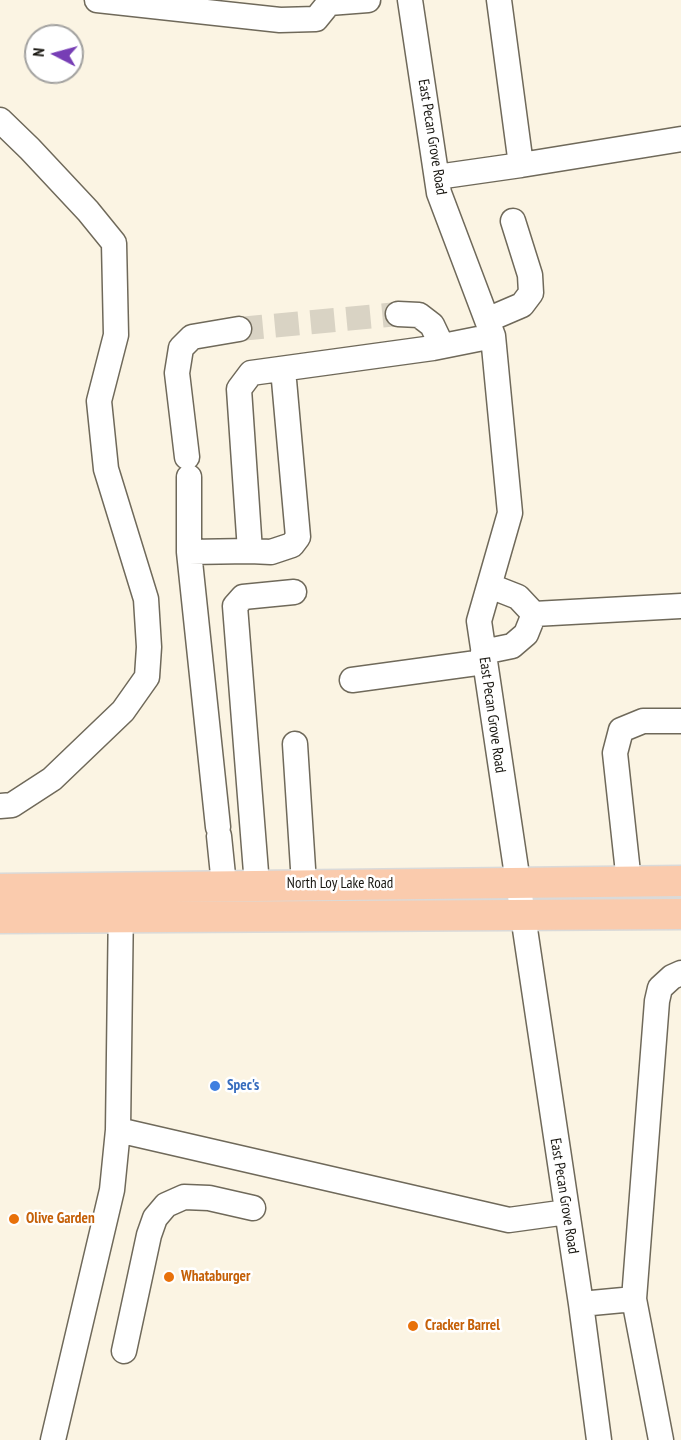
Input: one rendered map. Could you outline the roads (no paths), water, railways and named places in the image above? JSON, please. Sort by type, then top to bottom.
[{"type":"main road","name":"North Loy Lake Road","points":[[0,918],[121,902],[224,885],[681,881]]},
{"type":"main road","name":"North Loy Lake Road","points":[[0,889],[121,902],[522,914],[681,914]]},
{"type":"street","points":[[97,0],[280,20],[316,19],[329,2],[368,0]]},
{"type":"street","name":"East Pecan Grove Road","points":[[411,0],[439,193],[490,328],[510,513],[479,621],[581,1304],[599,1440]]},
{"type":"street","points":[[500,0],[521,165]]},
{"type":"street","points":[[0,120],[73,196],[114,243],[116,335],[99,401],[106,470],[146,599],[149,647],[147,677],[123,711],[52,779],[12,805],[0,806]]},
{"type":"street","points":[[437,177],[681,139]]},
{"type":"street","points":[[250,551],[239,389],[251,373],[442,346],[490,328],[522,304],[531,293],[530,275],[513,221]]},
{"type":"street","points":[[398,314],[419,315],[432,325],[442,346]]},
{"type":"street","points":[[224,885],[189,552],[188,467],[177,373],[181,348],[192,337],[239,329]]},
{"type":"street","points":[[189,552],[271,552],[292,545],[298,537],[283,369]]},
{"type":"street","points":[[490,585],[518,597],[534,614],[681,606]]},
{"type":"street","points":[[256,885],[235,606],[243,597],[294,592]]},
{"type":"street","points":[[352,680],[484,657],[512,646],[526,634],[534,614]]},
{"type":"street","points":[[629,882],[615,753],[621,730],[643,721],[681,721]]},
{"type":"street","points":[[295,744],[304,884]]},
{"type":"street","points":[[53,1440],[112,1190],[118,1130],[121,902]]},
{"type":"street","points":[[661,1440],[634,1299],[657,1001],[660,988],[672,977],[681,973]]},
{"type":"street","points":[[118,1130],[509,1220],[567,1212]]},
{"type":"street","points":[[124,1351],[149,1235],[155,1218],[166,1205],[184,1197],[209,1198],[253,1208]]},
{"type":"street","points":[[581,1304],[634,1299]]},
{"type":"tunnel","points":[[239,329],[398,314]]},
{"type":"place","name":"Spec's","points":[[215,1086]]},
{"type":"place","name":"Olive Garden","points":[[14,1219]]},
{"type":"place","name":"Whataburger","points":[[169,1277]]},
{"type":"place","name":"Cracker Barrel","points":[[413,1326]]}]
